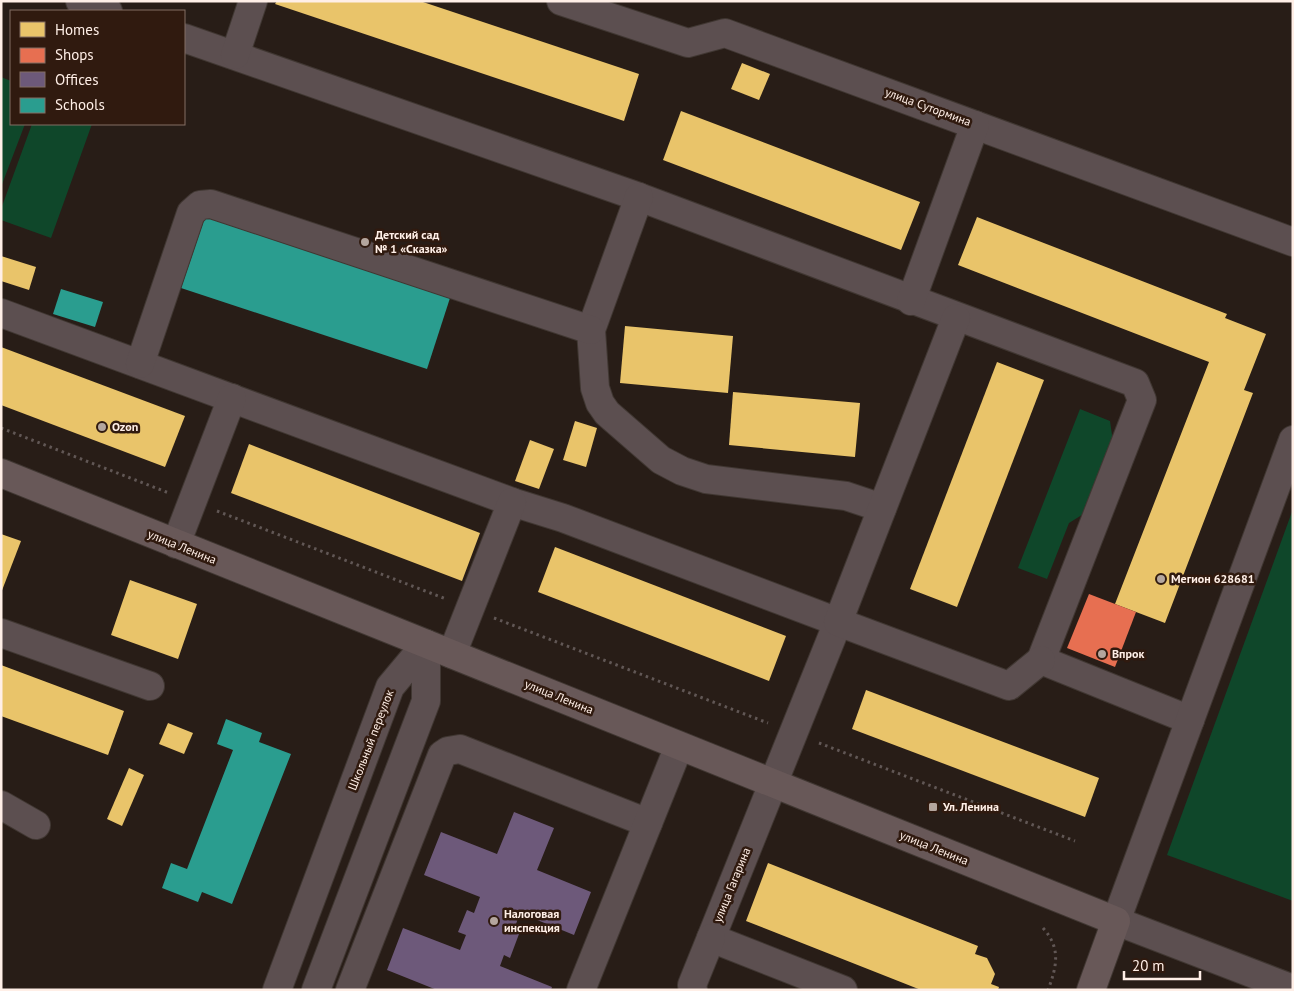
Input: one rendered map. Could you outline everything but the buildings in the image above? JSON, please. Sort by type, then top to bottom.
[{"type":"main road","name":"улица Ленина","points":[[1,473],[1116,921]]},
{"type":"main road","points":[[1091,990],[1116,921]]},
{"type":"street","points":[[80,1],[105,10]]},
{"type":"street","points":[[234,55],[254,1]]},
{"type":"street","name":"улица Сутормина","points":[[561,1],[688,43],[725,33],[1293,242]]},
{"type":"street","points":[[1,313],[512,502],[563,518],[1009,686],[1041,660],[1142,400],[1135,383],[956,318],[638,197],[185,38]]},
{"type":"street","points":[[911,300],[976,125]]},
{"type":"street","points":[[638,197],[591,330],[594,388],[600,403],[622,428],[660,460],[682,471],[706,479],[846,496],[882,508]]},
{"type":"street","points":[[140,364],[191,213],[200,206],[211,204],[591,330]]},
{"type":"street","name":"улица Гагарина","points":[[843,990],[711,938],[838,622],[956,318]]},
{"type":"street","points":[[176,544],[232,398]]},
{"type":"street","points":[[1293,440],[1116,921],[1293,989]]},
{"type":"street","points":[[452,654],[512,502]]},
{"type":"street","points":[[1,633],[150,686]]},
{"type":"street","points":[[316,990],[426,701],[426,644]]},
{"type":"street","name":"Школьный переулок","points":[[276,990],[390,688],[426,644]]},
{"type":"street","points":[[1041,660],[1190,720]]},
{"type":"street","points":[[582,990],[679,746]]},
{"type":"street","points":[[350,990],[442,755],[448,751],[460,749],[648,823]]},
{"type":"street","points":[[1,805],[36,825]]},
{"type":"street","points":[[693,990],[692,985],[711,938]]},
{"type":"path","points":[[1,428],[1075,841]]},
{"type":"path","points":[[1043,928],[1056,947],[1057,961],[1048,990]]},
{"type":"green space","points":[[1,77],[10,81],[10,125],[25,125],[1,187]]},
{"type":"green space","points":[[32,125],[92,125],[51,238],[1,220],[1,209]]},
{"type":"green space","points":[[1080,409],[1110,421],[1113,442],[1085,513],[1069,523],[1047,579],[1018,568]]},
{"type":"green space","points":[[1293,509],[1293,901],[1167,855]]},
{"type":"place","name":"Детский сад № 1 «Сказка»","points":[[365,242]]},
{"type":"place","name":"Ozon","points":[[102,427]]},
{"type":"place","name":"Мегион 628681","points":[[1161,579]]},
{"type":"place","name":"Впрок","points":[[1102,654]]},
{"type":"place","name":"Ул. Ленина","points":[[933,807]]},
{"type":"place","name":"Налоговая инспекция","points":[[494,921]]}]
